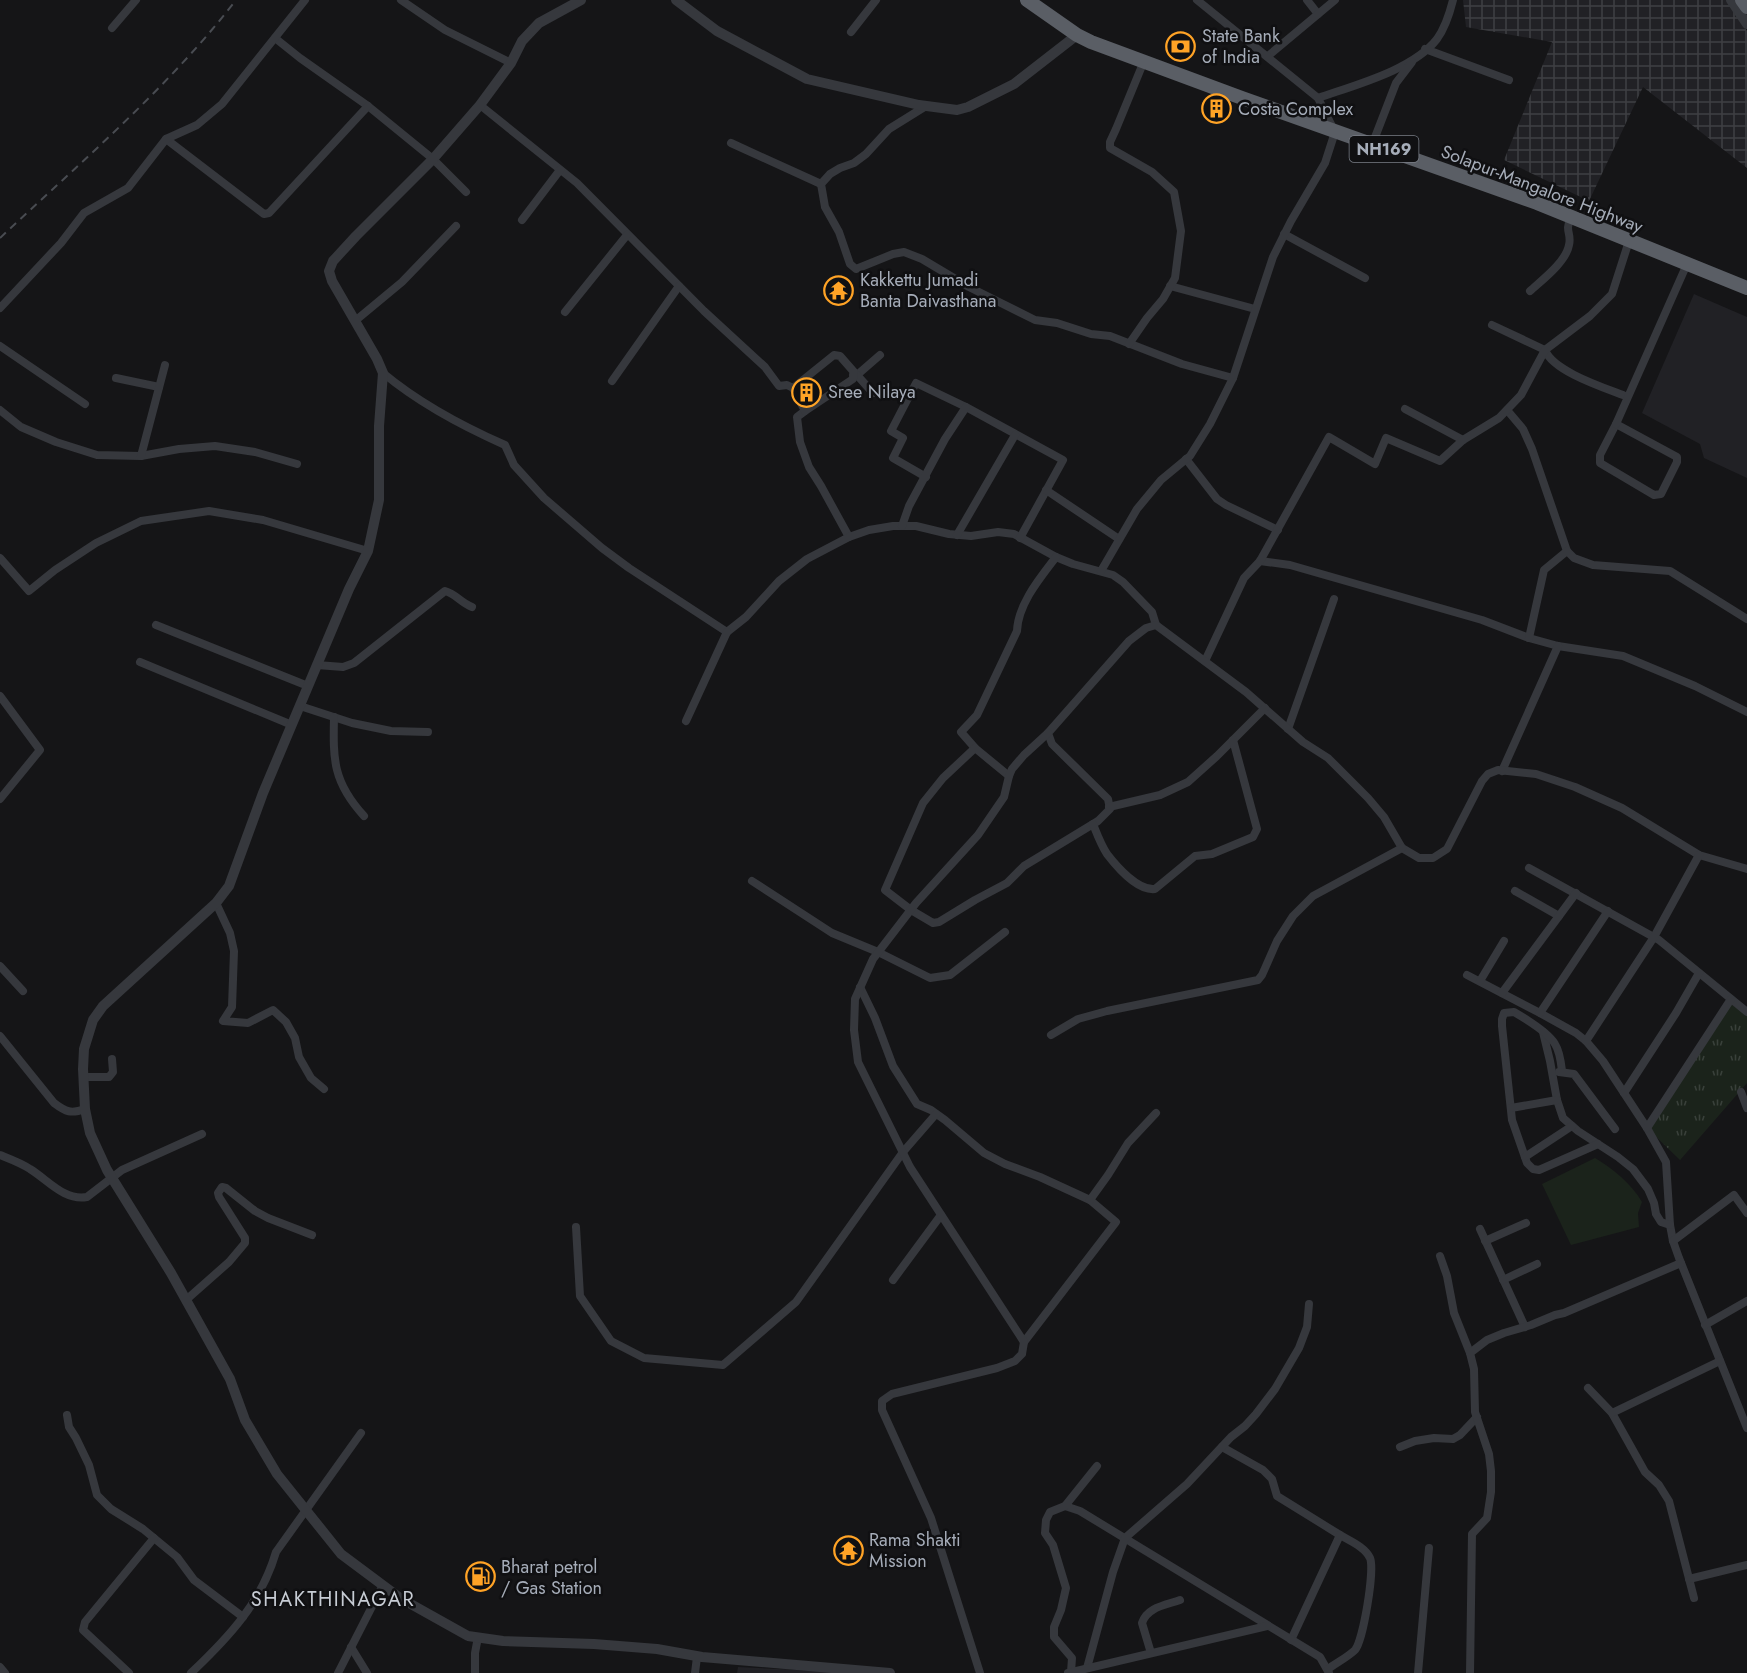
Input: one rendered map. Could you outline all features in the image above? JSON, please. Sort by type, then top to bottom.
[{"type":"highway","points":[[1742,0],[1747,6]]},
{"type":"highway","name":"Solapur-Mangalore Highway","points":[[1030,1],[1077,35],[1335,132],[1537,203],[1747,288]]},
{"type":"street","points":[[112,28],[136,0]]},
{"type":"street","points":[[0,308],[62,243],[84,213],[128,188],[166,139],[197,125],[222,104],[305,0]]},
{"type":"street","points":[[401,0],[445,30],[511,63]]},
{"type":"street","points":[[581,0],[539,24],[522,41],[511,63],[480,105],[433,159],[333,261],[329,271],[332,281],[383,373],[396,384],[449,417],[505,445],[514,465],[543,498],[602,548],[727,632]]},
{"type":"street","points":[[677,0],[717,31],[807,79],[926,106],[957,110],[968,107],[1014,84],[1077,35]]},
{"type":"street","points":[[851,32],[876,0]]},
{"type":"street","points":[[1101,571],[1137,509],[1161,480],[1186,459],[1210,424],[1233,378],[1272,257],[1325,163],[1335,132],[1318,98],[1197,0]]},
{"type":"street","points":[[1307,0],[1318,14]]},
{"type":"street","points":[[1268,56],[1335,0]]},
{"type":"street","points":[[1372,145],[1396,83],[1414,60],[1438,38],[1453,0]]},
{"type":"street","points":[[1731,0],[1747,24]]},
{"type":"street","points":[[275,38],[368,106],[433,159],[466,192]]},
{"type":"street","points":[[1425,50],[1509,80]]},
{"type":"street","points":[[1318,98],[1384,75],[1414,60]]},
{"type":"street","points":[[1129,344],[1175,278],[1181,231],[1174,192],[1152,172],[1110,148],[1110,142],[1144,61]]},
{"type":"street","points":[[480,105],[577,183],[738,344],[765,367],[779,386],[787,385],[794,388],[805,411]]},
{"type":"street","points":[[166,139],[264,214],[268,213],[368,106]]},
{"type":"street","points":[[821,184],[830,174],[854,163],[866,154],[889,129],[926,106]]},
{"type":"street","points":[[731,143],[821,184]]},
{"type":"street","points":[[522,220],[560,170]]},
{"type":"street","points":[[821,184],[825,207],[839,232],[850,264],[856,269],[904,252],[922,259],[1035,320],[1058,323],[1091,334],[1110,336],[1182,364],[1233,378]]},
{"type":"street","points":[[1530,291],[1551,273],[1567,250],[1570,241],[1567,228],[1571,217]]},
{"type":"street","points":[[356,321],[402,282],[456,226]]},
{"type":"street","points":[[1284,234],[1365,278]]},
{"type":"street","points":[[565,312],[627,235]]},
{"type":"street","points":[[1205,661],[1244,578],[1260,561],[1329,437],[1376,464],[1386,438],[1440,461],[1463,440],[1499,418],[1521,395],[1545,350],[1590,316],[1612,294],[1629,241]]},
{"type":"street","points":[[1616,424],[1677,457],[1677,462],[1661,495],[1654,495],[1600,464],[1600,455],[1687,264]]},
{"type":"street","points":[[612,381],[679,286]]},
{"type":"street","points":[[1170,286],[1255,309]]},
{"type":"street","points":[[1492,325],[1545,350],[1547,356],[1574,375],[1623,395]]},
{"type":"street","points":[[0,346],[85,404]]},
{"type":"street","points":[[794,388],[834,355],[840,356],[873,393]]},
{"type":"street","points":[[849,537],[809,467],[800,442],[797,417],[853,379],[880,355]]},
{"type":"street","points":[[141,456],[165,365]]},
{"type":"street","points":[[383,373],[379,426],[379,500],[368,551],[349,589],[308,686],[229,886],[216,903],[103,1006],[93,1020],[84,1049],[86,1109],[90,1133],[111,1177],[186,1300],[230,1379],[245,1420],[277,1474],[341,1554],[400,1598],[468,1636],[478,1638],[657,1649],[697,1657],[890,1673]]},
{"type":"street","points":[[116,378],[159,387]]},
{"type":"street","points":[[926,477],[893,458],[903,438],[891,431],[916,383],[966,407],[1063,460],[1020,538]]},
{"type":"street","points":[[902,526],[909,506],[945,439],[966,407]]},
{"type":"street","points":[[1405,409],[1463,440]]},
{"type":"street","points":[[0,410],[21,427],[56,442],[97,455],[141,456],[179,449],[215,446],[255,452],[297,464]]},
{"type":"street","points":[[1507,410],[1522,429],[1532,449],[1567,551],[1574,558],[1593,565],[1670,571],[1747,619]]},
{"type":"street","points":[[957,535],[1015,435]]},
{"type":"street","points":[[1186,459],[1216,498],[1278,530]]},
{"type":"street","points":[[1046,490],[1119,539]]},
{"type":"street","points":[[0,558],[29,591],[96,543],[141,521],[209,511],[263,520],[368,551]]},
{"type":"street","points":[[686,721],[727,632],[746,617],[779,581],[807,559],[849,537],[869,530],[902,526],[916,526],[957,535],[971,536],[998,532],[1014,534],[1056,557],[1113,575],[1123,582],[1152,612],[1156,625],[1205,661],[1303,742],[1328,758],[1368,798],[1384,818],[1402,848],[1419,858],[1433,858],[1447,849],[1482,782],[1488,774],[1498,770],[1536,774],[1575,787],[1622,808],[1700,855],[1747,869]]},
{"type":"street","points":[[1529,638],[1544,570],[1567,551]]},
{"type":"street","points":[[1009,776],[975,748],[961,732],[978,714],[1017,631],[1017,624],[1032,591],[1056,557]]},
{"type":"street","points":[[1260,561],[1290,565],[1471,616],[1529,638],[1558,646],[1623,656],[1695,686],[1747,712]]},
{"type":"street","points":[[317,665],[343,667],[354,663],[445,591],[453,593],[461,602],[472,607]]},
{"type":"street","points":[[1288,729],[1334,599]]},
{"type":"street","points":[[156,625],[308,686]]},
{"type":"street","points":[[1024,1342],[910,1167],[858,1062],[854,1030],[855,999],[878,952],[911,910],[984,827],[1004,797],[1012,769],[1048,733],[1130,641],[1146,628],[1156,625]]},
{"type":"street","points":[[1502,771],[1558,646]]},
{"type":"street","points":[[140,662],[292,725]]},
{"type":"street","points":[[0,696],[40,750],[0,799]]},
{"type":"street","points":[[300,706],[352,723],[392,731],[428,732]]},
{"type":"street","points":[[1109,807],[1160,795],[1188,782],[1264,708]]},
{"type":"street","points":[[334,717],[333,748],[338,778],[349,800],[364,816]]},
{"type":"street","points":[[975,748],[943,778],[923,803],[885,890],[933,923],[939,922],[1007,883],[1024,866],[1093,824],[1110,809],[1108,799],[1052,744],[1048,733]]},
{"type":"street","points":[[1093,824],[1106,852],[1134,882],[1149,890],[1155,889],[1195,856],[1212,854],[1253,837],[1257,829],[1233,740]]},
{"type":"street","points":[[1051,1035],[1078,1019],[1107,1011],[1258,980],[1277,941],[1293,916],[1312,896],[1402,848]]},
{"type":"street","points":[[1586,1041],[1654,937],[1700,855]]},
{"type":"street","points":[[1529,868],[1654,937],[1746,1010]]},
{"type":"street","points":[[752,881],[832,933],[878,952],[930,978],[950,975],[1005,932]]},
{"type":"street","points":[[1515,891],[1559,916]]},
{"type":"street","points":[[1502,993],[1576,893]]},
{"type":"street","points":[[216,903],[230,933],[234,951],[232,1007],[223,1021],[248,1023],[273,1011],[286,1022],[296,1038],[299,1058],[311,1078],[324,1089]]},
{"type":"street","points":[[1540,1013],[1608,911]]},
{"type":"street","points":[[1480,981],[1504,941]]},
{"type":"street","points":[[0,966],[23,991]]},
{"type":"street","points":[[1624,1093],[1699,973]]},
{"type":"street","points":[[1467,975],[1540,1013],[1586,1041],[1603,1061],[1647,1128],[1666,1162],[1673,1241],[1747,1428]]},
{"type":"street","points":[[860,987],[875,1018],[893,1066],[917,1104],[936,1114],[984,1153],[1090,1200],[1116,1222],[1024,1342],[1022,1354],[1015,1361],[997,1368],[892,1394],[882,1401],[882,1410],[931,1518],[980,1673]]},
{"type":"street","points":[[1647,1128],[1731,999]]},
{"type":"street","points":[[1562,1071],[1560,1055],[1551,1038],[1514,1011],[1504,1013],[1502,1019],[1512,1120],[1527,1163],[1533,1169],[1539,1170],[1598,1144]]},
{"type":"street","points":[[1543,1032],[1563,1118],[1633,1169],[1648,1189],[1661,1222],[1670,1225]]},
{"type":"street","points":[[0,1036],[54,1103],[65,1111],[76,1113],[86,1109]]},
{"type":"street","points":[[84,1077],[109,1077],[113,1072],[112,1059]]},
{"type":"street","points":[[1552,1072],[1562,1071],[1574,1074],[1615,1129]]},
{"type":"street","points":[[1741,1092],[1747,1108]]},
{"type":"street","points":[[1511,1108],[1557,1100]]},
{"type":"street","points":[[1090,1200],[1128,1143],[1156,1113]]},
{"type":"street","points":[[576,1227],[580,1296],[611,1341],[644,1358],[723,1365],[796,1302],[903,1152],[936,1114]]},
{"type":"street","points":[[1526,1157],[1572,1125]]},
{"type":"street","points":[[0,1155],[28,1168],[67,1195],[75,1198],[87,1197],[122,1170],[202,1134]]},
{"type":"street","points":[[186,1300],[215,1276],[245,1243],[245,1238],[219,1197],[218,1193],[222,1187],[268,1218],[312,1235]]},
{"type":"street","points":[[1673,1241],[1734,1195],[1747,1213]]},
{"type":"street","points":[[1654,1203],[1659,1208],[1669,1211]]},
{"type":"street","points":[[893,1280],[941,1215]]},
{"type":"street","points":[[1485,1241],[1526,1223]]},
{"type":"street","points":[[1480,1229],[1525,1327]]},
{"type":"street","points":[[1440,1256],[1447,1276],[1454,1313],[1474,1369],[1475,1412],[1489,1454],[1491,1492],[1487,1518],[1472,1534],[1470,1673]]},
{"type":"street","points":[[1470,1353],[1487,1340],[1564,1313],[1681,1263]]},
{"type":"street","points":[[1503,1280],[1537,1264]]},
{"type":"street","points":[[1706,1325],[1747,1301]]},
{"type":"street","points":[[1088,1668],[1113,1572],[1125,1538],[1187,1484],[1245,1426],[1275,1389],[1299,1348],[1307,1327],[1309,1304]]},
{"type":"street","points":[[1612,1413],[1720,1361]]},
{"type":"street","points":[[1588,1388],[1612,1413],[1646,1472],[1659,1485],[1669,1501],[1694,1598]]},
{"type":"street","points":[[67,1415],[69,1428],[89,1465],[97,1495],[111,1509],[143,1529],[177,1557],[194,1580],[243,1617]]},
{"type":"street","points":[[1400,1447],[1415,1441],[1434,1438],[1453,1439],[1477,1417]]},
{"type":"street","points":[[191,1673],[219,1647],[243,1617],[270,1574],[276,1552],[361,1433]]},
{"type":"street","points":[[1065,1506],[1080,1511],[1320,1657],[1329,1671],[1356,1648],[1369,1602],[1372,1574],[1370,1557],[1364,1550],[1277,1496],[1272,1479],[1263,1470],[1222,1447]]},
{"type":"street","points":[[1097,1466],[1065,1506],[1050,1512],[1046,1520],[1045,1533],[1053,1545],[1066,1588],[1054,1627],[1054,1637],[1071,1658],[1069,1672],[1267,1626]]},
{"type":"street","points":[[1291,1640],[1340,1535]]},
{"type":"street","points":[[129,1673],[82,1630],[84,1622],[154,1538]]},
{"type":"street","points":[[1418,1673],[1429,1548]]},
{"type":"street","points":[[1689,1580],[1747,1565]]},
{"type":"street","points":[[338,1673],[383,1585]]},
{"type":"street","points":[[1150,1653],[1143,1619],[1151,1610],[1180,1600]]},
{"type":"street","points":[[475,1673],[478,1638]]},
{"type":"street","points":[[351,1647],[367,1673]]},
{"type":"street","points":[[695,1673],[697,1657]]},
{"type":"street","points":[[0,1667],[5,1673]]},
{"type":"shaded area","points":[[1463,0],[1727,0],[1747,31],[1747,168],[1643,87],[1589,201],[1504,160],[1552,42],[1466,27]]},
{"type":"shaded area","points":[[1694,294],[1747,317],[1747,478],[1704,458],[1700,444],[1642,413]]},
{"type":"shaded area","points":[[738,1667],[857,1673],[737,1673]]},
{"type":"green space","points":[[1731,1004],[1747,1016],[1747,1083],[1680,1160],[1647,1128]]},
{"type":"green space","points":[[1595,1158],[1621,1177],[1642,1202],[1638,1213],[1639,1227],[1571,1245],[1542,1184]]},
{"type":"railway","points":[[0,238],[153,94],[182,64],[236,0]]},
{"type":"place","name":"State Bank of India","points":[[1181,46]]},
{"type":"place","name":"Costa Complex","points":[[1217,109]]},
{"type":"place","name":"Kakkettu Jumadi Banta Daivasthana","points":[[839,290]]},
{"type":"place","name":"Sree Nilaya","points":[[807,392]]},
{"type":"place","name":"Rama Shakti Mission","points":[[848,1550]]},
{"type":"place","name":"Bharat petrol / Gas Station","points":[[480,1577]]},
{"type":"district","name":"SHAKTHINAGAR","points":[[333,1599]]}]
